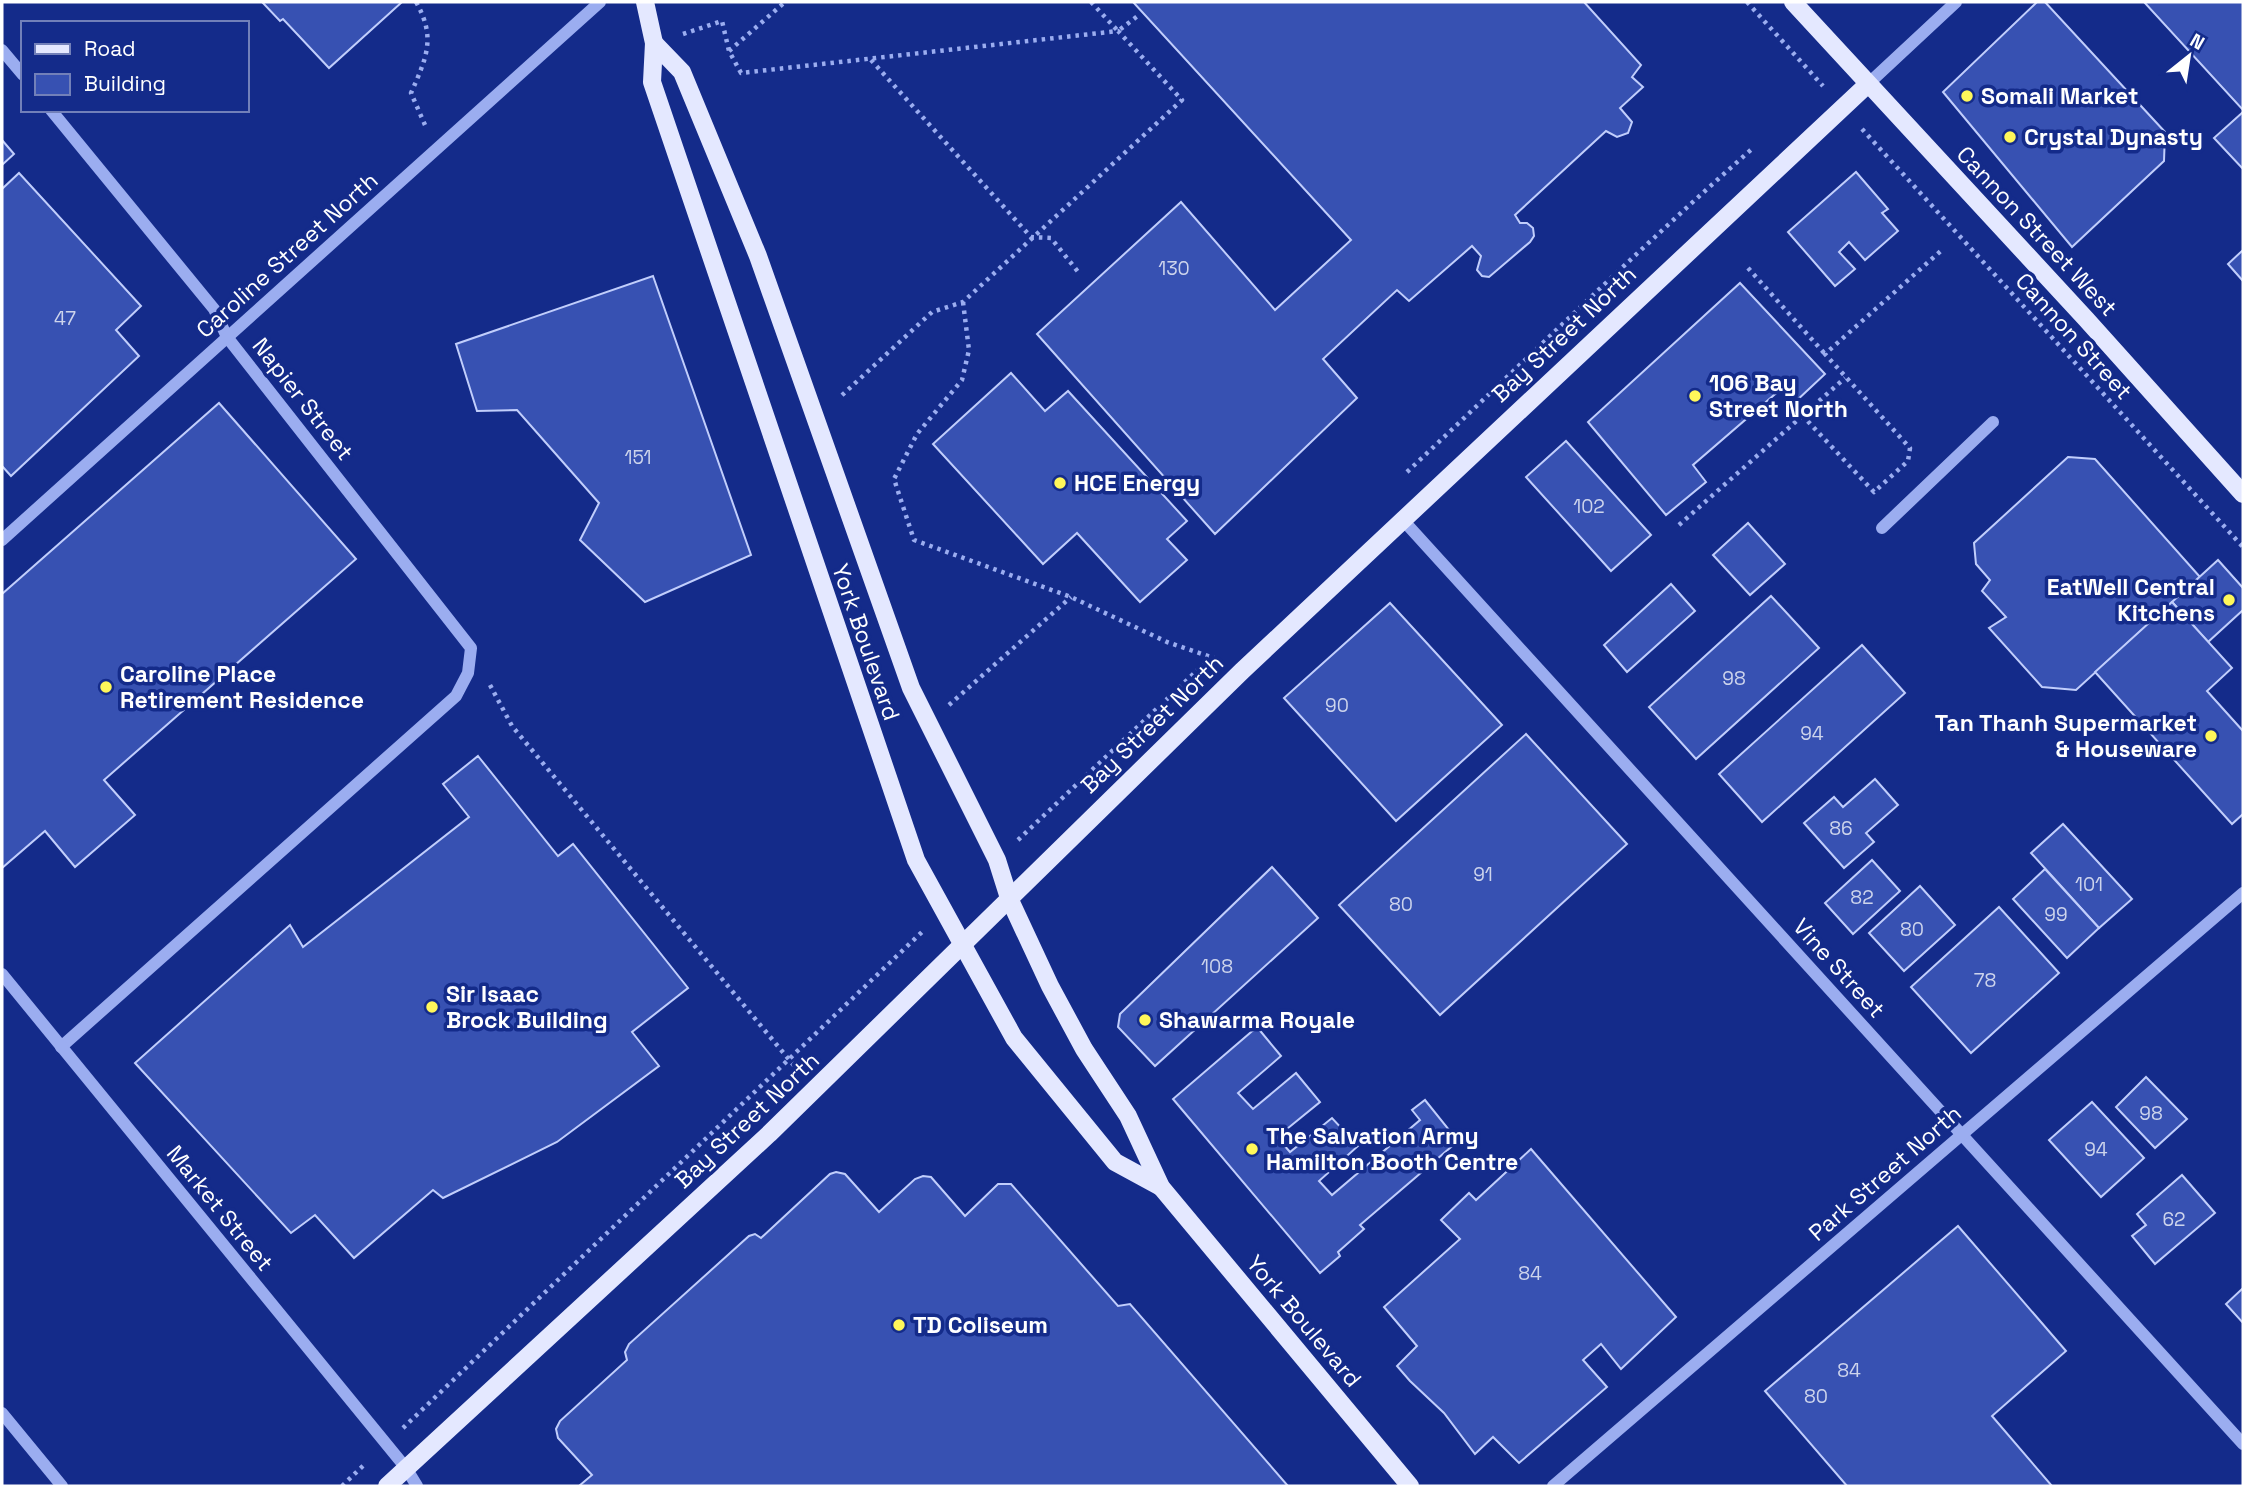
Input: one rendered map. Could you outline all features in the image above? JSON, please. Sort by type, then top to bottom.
[{"type":"main road","name":"York Boulevard","points":[[645,2],[654,43],[652,82],[916,860],[1014,1038],[1115,1162],[1161,1187]]},
{"type":"main road","name":"Cannon Street West","points":[[1793,2],[2086,319],[2243,494]]},
{"type":"main road","name":"York Boulevard","points":[[654,43],[682,72],[758,256],[897,650],[928,725],[997,860],[1009,898],[1050,986],[1084,1049],[1128,1116],[1161,1187],[1410,1486]]},
{"type":"main road","name":"Bay Street North","points":[[387,1486],[815,1090],[1242,671],[1868,84]]},
{"type":"street","name":"Caroline Street North","points":[[2,540],[600,2]]},
{"type":"street","name":"Bay Street North","points":[[1868,84],[1956,2]]},
{"type":"street","points":[[2,50],[21,73]]},
{"type":"street","name":"Napier Street","points":[[53,112],[214,309],[227,338],[471,648]]},
{"type":"street","points":[[1882,528],[1993,422]]},
{"type":"street","name":"Vine Street","points":[[1403,520],[2243,1444]]},
{"type":"street","points":[[61,1047],[456,696],[468,673],[471,648]]},
{"type":"street","name":"Park Street North","points":[[1553,1486],[2243,892]]},
{"type":"street","name":"Market Street","points":[[2,974],[406,1468],[417,1486]]},
{"type":"street","points":[[2,1413],[62,1486]]},
{"type":"path","points":[[416,2],[428,22],[429,43],[411,93],[435,151]]},
{"type":"path","points":[[729,51],[785,2]]},
{"type":"path","points":[[817,417],[932,312],[963,302],[1182,100],[1091,2]]},
{"type":"path","points":[[1747,2],[1804,64]]},
{"type":"path","points":[[654,43],[722,21],[729,51],[741,73],[1118,31],[1139,15]]},
{"type":"path","points":[[871,60],[1031,237],[1051,238],[1079,272]]},
{"type":"path","points":[[1401,479],[1590,300],[1655,234],[1763,140]]},
{"type":"path","name":"Cannon Street","points":[[1879,147],[2243,547]]},
{"type":"path","points":[[1825,354],[1943,249]]},
{"type":"path","points":[[1748,268],[1845,379],[1910,448],[1908,461],[1874,492],[1802,415]]},
{"type":"path","points":[[963,302],[969,350],[962,380],[917,434],[894,479],[914,540],[1072,597],[1167,642],[1242,671]]},
{"type":"path","points":[[1679,525],[1845,379]]},
{"type":"path","points":[[928,725],[1072,597]]},
{"type":"path","points":[[471,648],[512,726],[815,1090]]},
{"type":"path","points":[[1047,812],[1221,648]]},
{"type":"path","points":[[434,1398],[887,966]]},
{"type":"building","points":[[262,2],[402,2],[329,68],[283,19],[280,21]]},
{"type":"building","points":[[1133,2],[1584,2],[1641,65],[1632,77],[1643,87],[1620,108],[1632,122],[1628,133],[1617,137],[1606,131],[1515,215],[1520,223],[1527,223],[1533,228],[1534,236],[1530,242],[1489,277],[1482,276],[1477,270],[1481,256],[1472,246],[1409,301],[1397,290],[1323,359],[1357,398],[1215,534],[1037,334],[1181,202],[1275,310],[1351,240]]},
{"type":"building","points":[[2037,2],[2045,2],[2165,132],[2164,161],[2072,247],[1943,92]]},
{"type":"building","points":[[2144,2],[2243,2],[2243,110]]},
{"type":"building","points":[[2243,112],[2243,169],[2214,138]]},
{"type":"building","points":[[2,140],[14,154],[2,165]]},
{"type":"building","points":[[1856,172],[1888,209],[1882,213],[1898,231],[1865,260],[1849,242],[1839,252],[1855,269],[1835,286],[1788,232]]},
{"type":"building","points":[[19,173],[141,306],[116,330],[139,356],[11,476],[2,466],[2,189]]},
{"type":"building","points":[[2243,250],[2243,281],[2228,264]]},
{"type":"building","points":[[653,276],[751,555],[645,602],[580,540],[599,503],[517,410],[477,411],[456,344]]},
{"type":"building","name":"106 Bay Street North","points":[[1740,283],[1825,374],[1794,403],[1781,389],[1693,465],[1706,482],[1666,515],[1588,422]]},
{"type":"building","name":"HCE Energy","points":[[1011,373],[1045,411],[1068,391],[1187,521],[1167,539],[1187,560],[1140,602],[1077,533],[1043,564],[933,444]]},
{"type":"building","name":"Caroline Place Retirement Residence","points":[[219,403],[356,559],[104,780],[135,815],[75,867],[45,831],[2,868],[2,594]]},
{"type":"building","points":[[1566,441],[1651,535],[1611,571],[1526,477]]},
{"type":"building","points":[[2068,457],[2095,459],[2200,577],[2076,690],[2042,687],[1989,628],[2006,617],[1982,591],[1990,580],[1976,564],[1974,543]]},
{"type":"building","points":[[1748,523],[1785,564],[1750,595],[1713,555]]},
{"type":"building","points":[[2218,560],[2243,588],[2243,610],[2208,642],[2172,602]]},
{"type":"building","points":[[1671,584],[1695,611],[1627,672],[1604,645]]},
{"type":"building","points":[[1771,596],[1819,648],[1696,759],[1649,707]]},
{"type":"building","points":[[2172,602],[2232,668],[2207,691],[2243,731],[2243,814],[2232,824],[2095,672]]},
{"type":"building","points":[[1390,603],[1502,725],[1396,821],[1284,698]]},
{"type":"building","points":[[1862,645],[1905,693],[1762,822],[1719,774]]},
{"type":"building","points":[[1526,734],[1627,844],[1440,1015],[1339,905]]},
{"type":"building","name":"Sir Isaac Brock Building","points":[[478,756],[558,856],[573,844],[688,988],[632,1032],[659,1066],[557,1142],[443,1198],[433,1190],[354,1258],[315,1215],[291,1233],[135,1063],[290,925],[303,947],[469,817],[443,784]]},
{"type":"building","points":[[1875,779],[1898,805],[1866,833],[1874,842],[1844,868],[1804,823],[1834,797],[1843,807]]},
{"type":"building","points":[[2063,824],[2132,899],[2099,928],[2031,853]]},
{"type":"building","points":[[1872,860],[1900,891],[1853,934],[1825,903]]},
{"type":"building","points":[[1272,867],[1318,918],[1155,1066],[1118,1027],[1120,1014]]},
{"type":"building","points":[[2045,869],[2099,928],[2067,958],[2013,899]]},
{"type":"building","points":[[1920,886],[1955,925],[1904,971],[1869,933]]},
{"type":"building","points":[[1999,907],[2059,973],[1971,1053],[1911,987]]},
{"type":"building","name":"The Salvation Army Hamilton Booth Centre","points":[[1257,1027],[1281,1056],[1238,1093],[1253,1109],[1296,1073],[1320,1102],[1277,1137],[1290,1152],[1332,1118],[1358,1146],[1319,1181],[1332,1195],[1420,1120],[1412,1110],[1425,1100],[1458,1141],[1360,1225],[1364,1229],[1338,1252],[1340,1256],[1320,1273],[1173,1099]]},
{"type":"building","points":[[2146,1077],[2187,1119],[2155,1148],[2116,1107]]},
{"type":"building","points":[[2092,1102],[2144,1158],[2101,1197],[2049,1140]]},
{"type":"building","points":[[1531,1149],[1676,1317],[1621,1369],[1601,1344],[1583,1360],[1607,1387],[1519,1463],[1493,1437],[1475,1454],[1444,1413],[1397,1366],[1417,1346],[1384,1307],[1460,1239],[1441,1220],[1469,1193],[1476,1200]]},
{"type":"building","name":"TD Coliseum","points":[[830,1174],[845,1174],[879,1212],[915,1179],[923,1176],[931,1177],[965,1216],[998,1184],[1011,1184],[1118,1306],[1130,1304],[1288,1486],[579,1486],[592,1475],[558,1438],[556,1429],[560,1421],[627,1360],[625,1352],[629,1344],[749,1236],[755,1234],[761,1238]]},
{"type":"building","points":[[2182,1175],[2215,1213],[2155,1264],[2132,1236],[2146,1225],[2137,1214]]},
{"type":"building","points":[[1958,1226],[2066,1351],[1992,1416],[2052,1486],[1847,1486],[1765,1391]]},
{"type":"building","points":[[2243,1288],[2243,1323],[2226,1304]]},
{"type":"place","name":"Somali Market","points":[[1967,96]]},
{"type":"place","name":"Crystal Dynasty","points":[[2010,137]]},
{"type":"place","name":"106 Bay Street North","points":[[1695,396]]},
{"type":"place","name":"HCE Energy","points":[[1060,483]]},
{"type":"place","name":"EatWell Central Kitchens","points":[[2229,600]]},
{"type":"place","name":"Caroline Place Retirement Residence","points":[[106,687]]},
{"type":"place","name":"Tan Thanh Supermarket & Houseware","points":[[2211,736]]},
{"type":"place","name":"Sir Isaac Brock Building","points":[[432,1007]]},
{"type":"place","name":"Shawarma Royale","points":[[1145,1020]]},
{"type":"place","name":"The Salvation Army Hamilton Booth Centre","points":[[1252,1149]]},
{"type":"place","name":"TD Coliseum","points":[[899,1325]]}]
